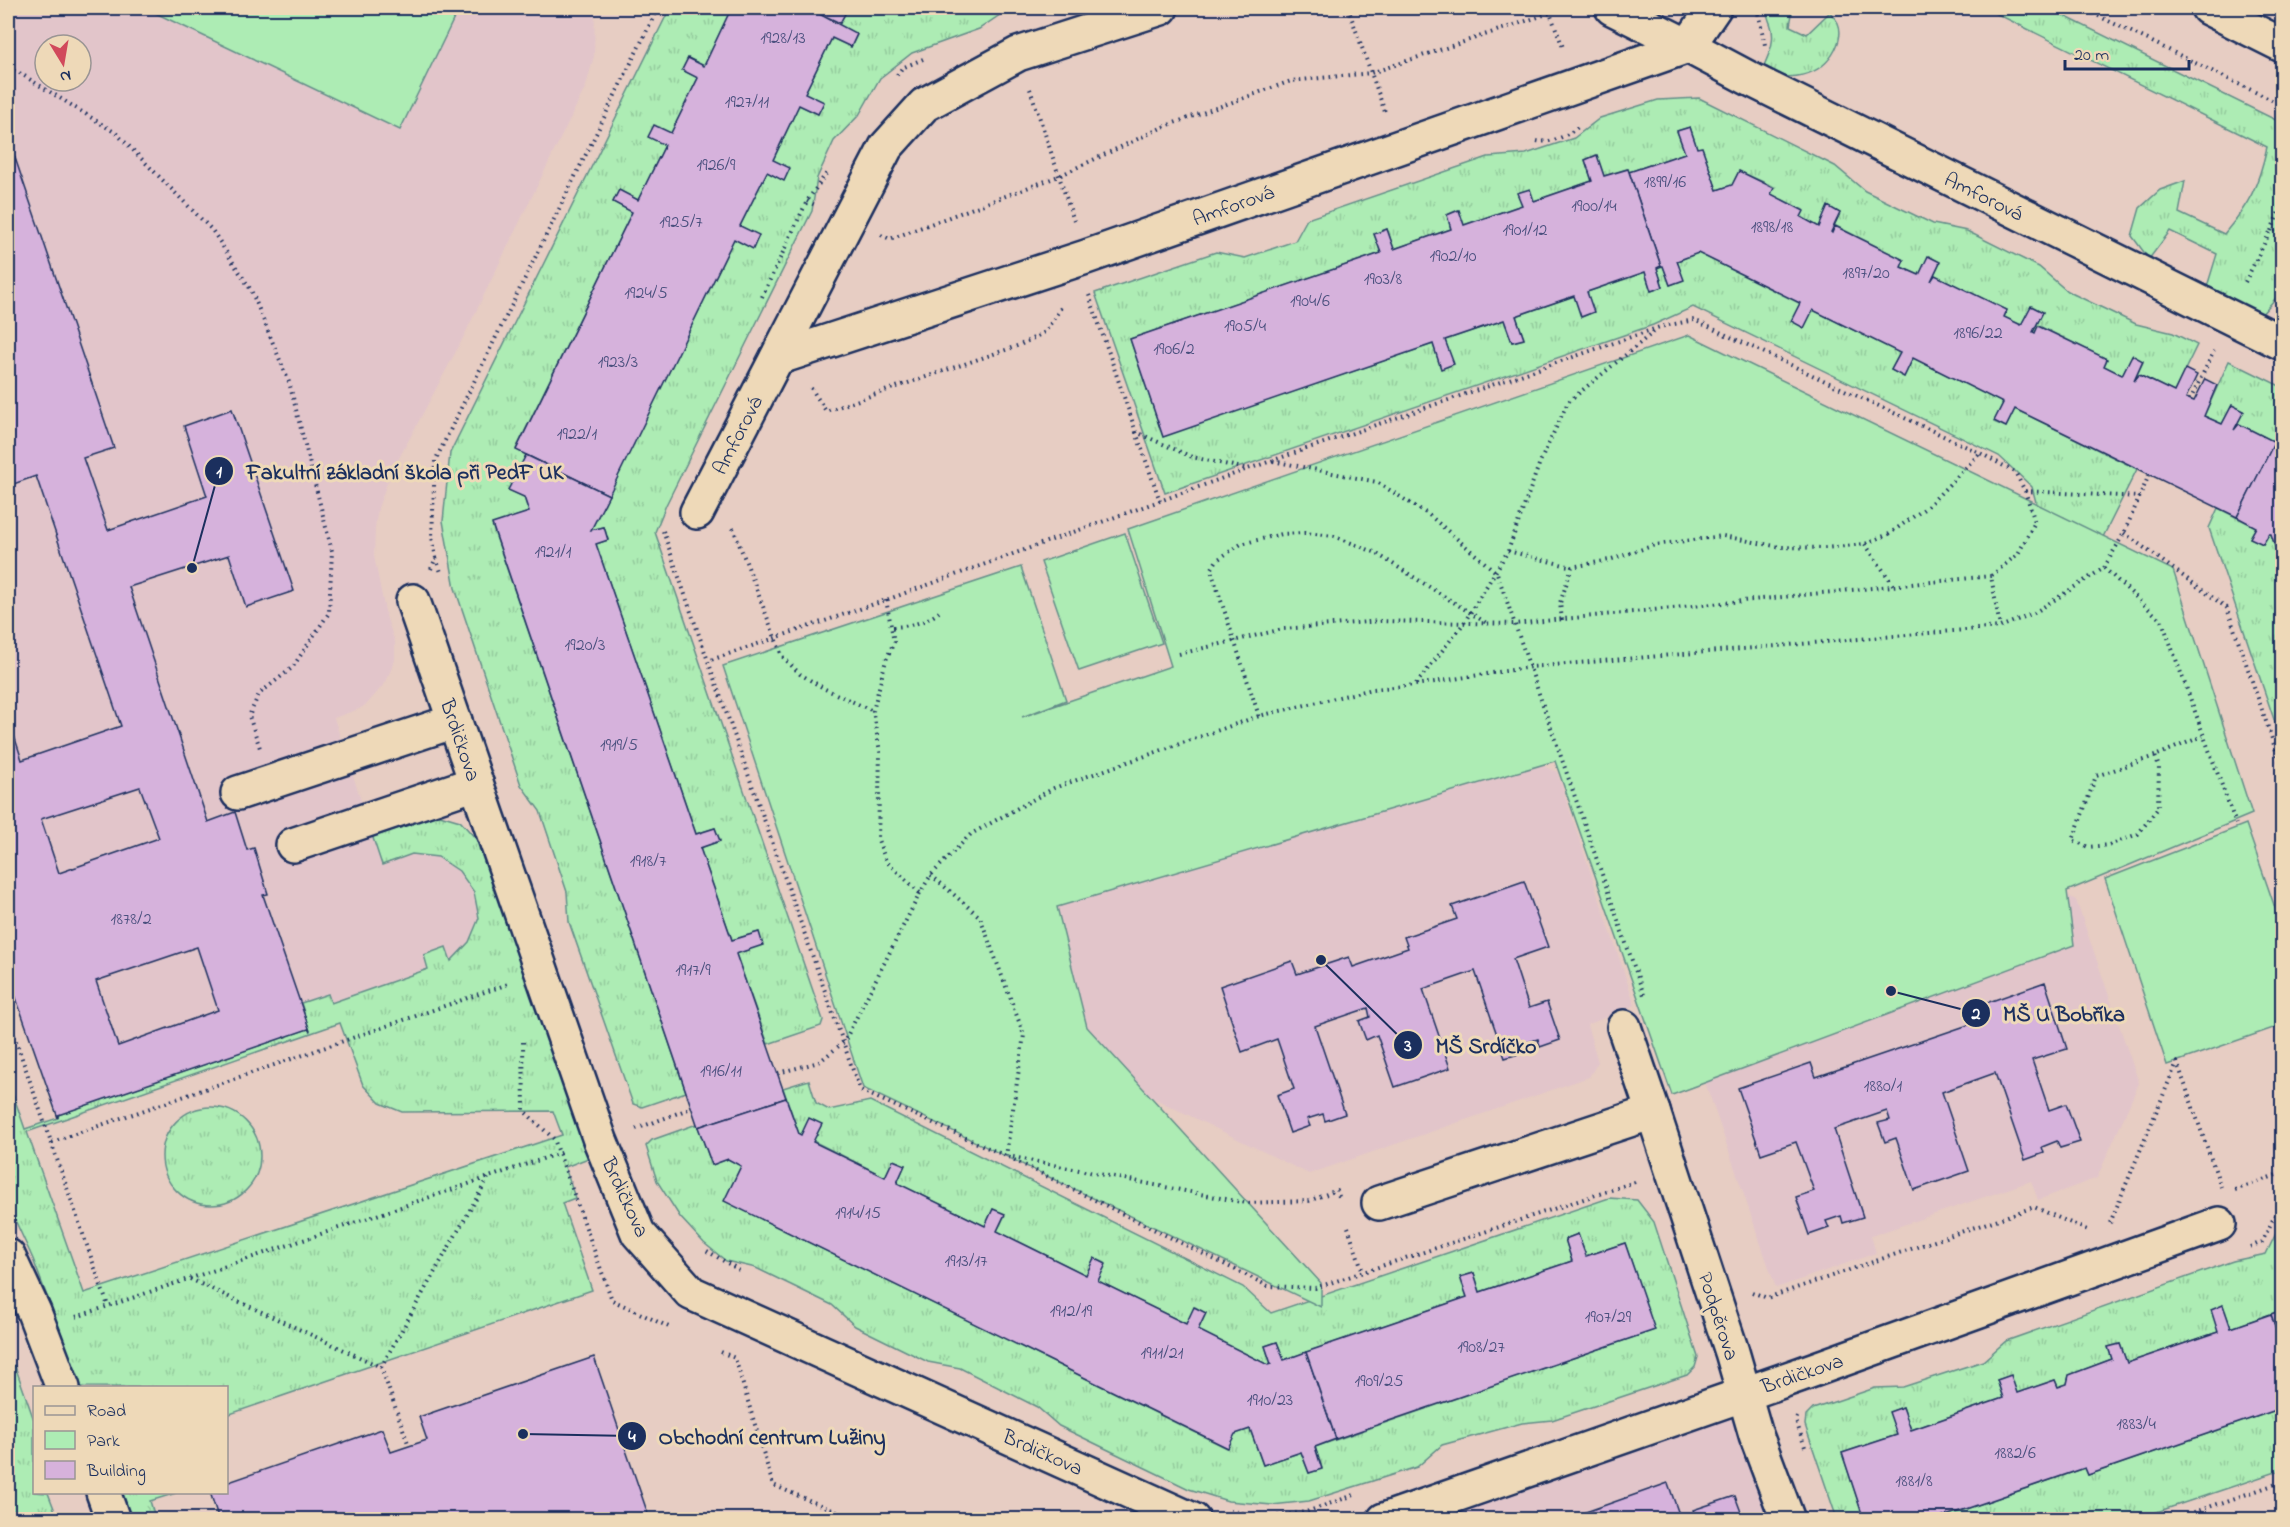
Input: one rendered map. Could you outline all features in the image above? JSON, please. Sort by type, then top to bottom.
[{"type":"street","name":"Amforová","points":[[698,512],[886,147],[924,105],[1018,54],[1161,8]]},
{"type":"street","name":"Amforová","points":[[1612,8],[1761,85],[2283,343]]},
{"type":"street","points":[[1688,46],[1714,8]]},
{"type":"street","points":[[2208,8],[2283,45]]},
{"type":"street","name":"Amforová","points":[[777,358],[1086,272],[1398,146],[1688,46]]},
{"type":"street","name":"Brdičkova","points":[[413,601],[600,1140],[638,1233],[691,1293],[1206,1513]]},
{"type":"street","points":[[238,794],[455,721]]},
{"type":"street","points":[[293,845],[476,783]]},
{"type":"street","name":"Podpěrova","points":[[1624,1027],[1732,1352],[1743,1394],[1788,1520]]},
{"type":"street","points":[[1379,1203],[1653,1112]]},
{"type":"street","name":"Brdičkova","points":[[1384,1520],[1799,1374],[2221,1209]]},
{"type":"street","points":[[8,1256],[41,1329],[62,1386]]},
{"type":"street","points":[[104,1494],[113,1520]]},
{"type":"path","points":[[444,581],[432,537],[435,461],[658,8]]},
{"type":"path","points":[[1348,8],[1398,146]]},
{"type":"path","points":[[2082,8],[2283,105]]},
{"type":"path","points":[[807,201],[847,222],[890,239],[1059,176],[1163,127],[1291,81],[1371,73],[1550,13],[1577,84]]},
{"type":"path","points":[[1018,54],[1059,176],[1086,272],[1160,501]]},
{"type":"path","points":[[8,69],[18,72],[116,133],[212,230],[251,291],[288,382],[332,551],[331,582],[329,613],[292,668],[259,694],[249,716],[272,783]]},
{"type":"path","points":[[1532,140],[1542,142],[1570,135],[1588,119]]},
{"type":"path","points":[[2270,232],[2283,204]]},
{"type":"path","points":[[806,380],[826,411],[1020,345],[1045,332],[1086,272]]},
{"type":"path","points":[[1179,654],[1283,629],[1380,621],[1514,624],[1991,576],[2018,554],[2035,522],[2025,491],[2015,472],[1980,453],[1694,320],[1660,327],[708,661],[860,1090],[1006,1156],[1268,1286],[1315,1288],[1638,1181]]},
{"type":"path","points":[[1415,685],[1464,623],[1497,573],[1508,552],[1540,462],[1568,402],[1660,327]]},
{"type":"path","points":[[1136,432],[1192,457],[1248,470]]},
{"type":"path","points":[[1508,552],[1572,567],[1609,560],[1654,545],[1723,536],[1780,547],[1825,548],[1864,544],[1889,534],[1927,507],[1980,453]]},
{"type":"path","points":[[1273,461],[1377,482],[1429,515],[1497,573],[1648,1005]]},
{"type":"path","points":[[778,1073],[819,1062],[843,1042],[931,875],[971,834],[1054,788],[1259,716],[1373,689],[1415,685],[1531,667],[2000,627],[2034,613],[2104,568],[2124,533],[2149,475]]},
{"type":"path","points":[[2025,491],[2140,497]]},
{"type":"path","points":[[732,525],[782,656],[800,674],[825,689],[873,711]]},
{"type":"path","points":[[1259,716],[1236,641],[1210,570],[1217,560],[1241,544],[1282,534],[1305,533],[1334,536],[1374,552],[1489,624]]},
{"type":"path","points":[[2124,533],[2226,608],[2283,768]]},
{"type":"path","points":[[1864,544],[1894,586]]},
{"type":"path","points":[[413,601],[436,558]]},
{"type":"path","points":[[1562,620],[1560,603],[1572,567]]},
{"type":"path","points":[[2104,568],[2162,621],[2236,824]]},
{"type":"path","points":[[1991,576],[2000,627]]},
{"type":"path","points":[[886,600],[894,642],[886,660],[873,711],[880,752],[878,840],[886,861],[920,893]]},
{"type":"path","points":[[892,627],[911,626],[930,619],[939,612]]},
{"type":"path","points":[[2155,756],[2159,767],[2158,808],[2138,834],[2109,845],[2088,847],[2073,840],[2096,776],[2204,736]]},
{"type":"path","points":[[931,875],[980,917],[1024,1035],[1006,1156]]},
{"type":"path","points":[[52,1142],[542,972]]},
{"type":"path","points":[[8,1018],[108,1306]]},
{"type":"path","points":[[523,1039],[524,1111],[554,1139],[559,1154]]},
{"type":"path","points":[[2113,1215],[2177,1062],[2221,1209]]},
{"type":"path","points":[[639,1140],[634,1129],[691,1108]]},
{"type":"path","points":[[41,1329],[600,1140]]},
{"type":"path","points":[[1006,1156],[1246,1203],[1309,1201],[1338,1191],[1343,1210]]},
{"type":"path","points":[[381,1367],[488,1178]]},
{"type":"path","points":[[1749,1291],[1767,1298],[2034,1207],[2094,1233]]},
{"type":"path","points":[[1346,1220],[1363,1272]]},
{"type":"path","points":[[698,1246],[749,1276]]},
{"type":"path","points":[[189,1279],[381,1367],[409,1446]]},
{"type":"path","points":[[1799,1374],[1807,1401],[1799,1408],[1796,1421],[1807,1454]]},
{"type":"path","points":[[749,1408],[773,1485],[844,1515]]},
{"type":"path","points":[[2171,1520],[2283,1482]]},
{"type":"path","points":[[1206,1513],[1230,1511],[1272,1517],[1306,1512],[1361,1493]]},
{"type":"shaded area","points":[[8,8],[595,8],[594,56],[586,86],[461,342],[390,475],[378,508],[374,556],[386,616],[395,642],[395,660],[386,682],[367,704],[334,718],[382,864],[412,854],[438,857],[459,871],[474,892],[479,918],[469,942],[451,961],[446,948],[424,955],[429,968],[331,1003],[327,994],[301,1003],[310,1031],[59,1115],[58,1118],[8,975]]},
{"type":"shaded area","points":[[1712,720],[2076,900],[2139,1083],[2097,1178],[2038,1200],[2031,1181],[1871,1236],[1876,1253],[1776,1288],[1595,762]]},
{"type":"shaded area","points":[[1445,722],[1557,772],[1635,1005],[1587,1025],[1598,1062],[1589,1077],[1309,1174],[1055,1050],[1012,871]]},
{"type":"shaded area","points":[[1733,1415],[1770,1519],[1429,1520]]},
{"type":"green space","points":[[145,8],[459,8],[400,130]]},
{"type":"green space","points":[[670,8],[723,8],[730,11],[704,66],[688,58],[682,70],[698,78],[638,200],[619,190],[613,202],[632,212],[516,449],[526,455],[509,490],[524,497],[529,512],[492,525],[686,1092],[642,1107],[633,1104],[569,922],[567,892],[540,811],[521,785],[455,588],[443,521],[450,453]]},
{"type":"green space","points":[[848,8],[1010,8],[979,29],[912,53],[880,78],[859,115],[834,141],[817,178],[812,211],[666,505],[655,532],[823,1020],[821,1026],[768,1044],[736,954],[759,932],[732,940],[700,848],[720,841],[715,828],[696,834],[596,544],[608,540],[604,527],[591,530],[734,239],[752,248],[759,236],[740,226],[767,172],[784,180],[789,168],[773,160],[799,105],[818,114],[824,102],[805,93],[832,38],[851,47],[857,35],[839,25]]},
{"type":"green space","points":[[1767,8],[1793,8],[1790,26],[1807,34],[1830,12],[1838,23],[1840,33],[1839,40],[1829,59],[1813,72],[1793,77],[1762,70],[1773,38]]},
{"type":"green space","points":[[1985,8],[2048,8],[2282,123],[2282,291],[2261,315],[2206,290],[2217,254],[2170,231],[2149,259],[2132,236],[2140,208],[2160,190],[2185,181],[2179,213],[2224,234],[2252,194],[2267,147]]},
{"type":"green space","points":[[1699,98],[1835,166],[1865,191],[1933,224],[1967,231],[2039,267],[2067,291],[2136,324],[2173,333],[2197,345],[2174,392],[2139,375],[2134,381],[2143,362],[2132,356],[2122,375],[2104,366],[2107,359],[2039,326],[2035,333],[2033,332],[2043,312],[2032,306],[2021,325],[2004,317],[2007,310],[1936,276],[1931,281],[1940,262],[1929,256],[1919,275],[1901,267],[1904,260],[1836,226],[1832,233],[1840,213],[1829,207],[1819,227],[1801,217],[1803,210],[1771,194],[1774,187],[1739,171],[1732,185],[1717,190],[1702,147],[1697,148],[1690,127],[1677,131],[1685,153],[1629,172],[1627,169],[1604,176],[1596,155],[1585,160],[1592,181],[1534,201],[1518,194],[1522,205],[1464,225],[1458,210],[1447,215],[1451,229],[1394,249],[1387,229],[1374,234],[1381,253],[1130,339],[1163,436],[1433,344],[1441,368],[1453,364],[1445,340],[1504,320],[1512,342],[1524,339],[1516,316],[1574,296],[1582,317],[1593,312],[1587,292],[1645,272],[1651,291],[1663,287],[1657,268],[1663,266],[1670,285],[1683,280],[1677,261],[1698,253],[1900,353],[1891,370],[1904,377],[1913,358],[2003,403],[1994,422],[2006,427],[2015,409],[2137,469],[2099,545],[2038,510],[2032,487],[1999,456],[1693,307],[1653,325],[1165,493],[1095,293],[1216,252],[1245,258],[1295,241],[1307,219],[1488,157],[1526,154],[1574,138],[1600,118],[1658,100]]},
{"type":"green space","points":[[1689,335],[2173,570],[2252,814],[2067,891],[2074,945],[1672,1095],[1555,761],[1057,907],[1087,1027],[1321,1283],[1321,1307],[863,1088],[723,666],[1021,567],[1066,700],[1022,717],[1171,666],[1128,529]]},
{"type":"green space","points":[[2229,361],[2282,387],[2282,437],[2278,435],[2275,442],[2239,424],[2234,430],[2244,411],[2232,405],[2222,424],[2204,416]]},
{"type":"green space","points":[[2218,508],[2256,527],[2250,538],[2263,544],[2271,534],[2282,567],[2282,612],[2279,614],[2282,624],[2282,743],[2209,528]]},
{"type":"green space","points":[[1125,533],[1162,643],[1079,671],[1041,562]]},
{"type":"green space","points":[[433,813],[460,821],[485,849],[591,1157],[565,1167],[575,1198],[562,1203],[592,1290],[228,1415],[228,1386],[81,1386],[33,1259],[15,1220],[8,1212],[8,1080],[25,1129],[58,1118],[58,1115],[308,1029],[310,1032],[301,1003],[328,994],[331,1003],[428,969],[424,955],[446,947],[451,961],[469,942],[479,918],[474,892],[459,871],[438,857],[412,854],[382,865],[371,832]],"holes":[[[340,1023],[363,1085],[380,1103],[402,1112],[553,1111],[562,1135],[84,1293],[27,1132]]]},
{"type":"green space","points":[[2246,824],[2282,928],[2282,1025],[2167,1065],[2105,879]]},
{"type":"green space","points":[[809,1080],[816,1103],[829,1110],[870,1101],[1243,1287],[1271,1313],[1609,1198],[1637,1200],[1654,1222],[1698,1357],[1695,1367],[1687,1375],[1552,1420],[1522,1423],[1442,1445],[1417,1467],[1309,1501],[1272,1505],[1228,1501],[1189,1489],[1059,1426],[1037,1407],[960,1368],[928,1362],[855,1326],[832,1305],[756,1268],[726,1261],[704,1243],[680,1217],[657,1181],[646,1146],[652,1140],[697,1124],[712,1165],[728,1159],[741,1166],[725,1201],[1227,1448],[1235,1434],[1250,1429],[1263,1465],[1301,1452],[1309,1473],[1322,1468],[1315,1447],[1654,1330],[1625,1243],[1586,1256],[1578,1234],[1565,1239],[1572,1261],[1480,1292],[1474,1273],[1461,1277],[1467,1297],[1284,1360],[1277,1342],[1265,1346],[1271,1364],[1268,1365],[1198,1330],[1206,1313],[1195,1307],[1186,1324],[1098,1281],[1105,1263],[1094,1258],[1086,1275],[997,1231],[1005,1215],[993,1209],[985,1226],[897,1183],[905,1165],[893,1160],[885,1177],[799,1134],[783,1088]]},
{"type":"green space","points":[[211,1107],[230,1111],[246,1121],[256,1137],[260,1156],[256,1175],[246,1191],[230,1201],[211,1205],[192,1201],[176,1191],[166,1175],[162,1156],[166,1137],[176,1121],[192,1111]]},
{"type":"green space","points":[[2282,1221],[2282,1310],[2231,1328],[2223,1306],[2218,1332],[2127,1363],[2120,1344],[2108,1347],[2112,1359],[2069,1375],[2067,1384],[2058,1387],[2055,1380],[2017,1393],[2010,1376],[1997,1380],[2003,1398],[1911,1430],[1903,1407],[1890,1412],[1897,1435],[1842,1453],[1864,1519],[1837,1519],[1805,1425],[1806,1416],[1813,1409],[1875,1388],[1903,1387],[1983,1361],[2006,1341],[2233,1261],[2266,1254]]},
{"type":"green space","points":[[8,1363],[15,1366],[33,1417],[33,1494],[48,1494],[58,1519],[9,1519]]},
{"type":"green space","points":[[2282,1408],[2282,1470],[2136,1519],[1934,1520],[2085,1468],[2088,1475]]},
{"type":"green space","points":[[119,1494],[173,1494],[150,1501],[156,1520],[128,1519]]},
{"type":"building","points":[[723,8],[808,8],[857,34],[851,47],[832,38],[805,93],[824,102],[818,114],[799,105],[773,160],[790,168],[784,181],[767,172],[740,226],[759,235],[753,249],[734,239],[609,495],[516,450],[632,212],[613,202],[619,190],[638,200],[665,145],[648,137],[654,125],[671,133],[698,78],[682,70],[688,58],[704,66],[730,11]]},
{"type":"building","points":[[808,8],[848,8],[840,23]]},
{"type":"building","points":[[1690,127],[1697,148],[1702,147],[1717,190],[1732,185],[1739,171],[1774,188],[1771,194],[1804,211],[1801,217],[1819,227],[1828,206],[1840,213],[1832,233],[1835,226],[1904,260],[1901,267],[1919,275],[1928,256],[1940,262],[1931,281],[1935,275],[2007,310],[2004,317],[2021,325],[2031,306],[2043,312],[2033,332],[2035,333],[2038,326],[2107,359],[2104,366],[2122,375],[2132,355],[2143,361],[2134,381],[2139,375],[2174,392],[2185,369],[2197,375],[2186,398],[2194,401],[2205,379],[2217,385],[2204,416],[2222,424],[2232,405],[2244,411],[2234,430],[2239,424],[2275,442],[2237,517],[2015,409],[2006,427],[1994,421],[2003,403],[1913,358],[1904,377],[1891,370],[1900,353],[1813,310],[1804,328],[1791,321],[1800,303],[1698,253],[1677,261],[1684,280],[1670,285],[1663,266],[1661,266],[1629,172],[1685,153],[1677,131]]},
{"type":"building","points":[[13,152],[114,448],[83,458],[108,530],[207,496],[184,426],[232,409],[294,591],[246,607],[229,555],[129,587],[208,822],[235,812],[247,850],[254,848],[268,894],[263,895],[310,1031],[308,1029],[58,1115],[58,1118],[8,975],[8,891],[11,890],[8,877],[8,717],[22,760],[121,726],[36,476],[8,486],[8,154]],"holes":[[[140,787],[159,838],[59,873],[41,819]],[[197,947],[218,1010],[118,1046],[96,981]]]},
{"type":"building","points":[[1597,155],[1604,176],[1628,169],[1661,266],[1657,268],[1663,287],[1651,291],[1645,272],[1587,292],[1594,312],[1581,317],[1574,296],[1516,316],[1524,339],[1512,342],[1504,320],[1445,340],[1454,364],[1441,369],[1433,344],[1163,437],[1130,339],[1381,253],[1374,234],[1387,229],[1394,249],[1451,229],[1447,215],[1459,210],[1464,225],[1522,205],[1517,193],[1530,189],[1534,201],[1592,181],[1585,160]]},
{"type":"building","points":[[2278,435],[2282,437],[2282,567],[2271,534],[2263,544],[2250,538],[2256,527],[2237,517]]},
{"type":"building","points":[[526,455],[609,495],[591,530],[604,527],[608,540],[596,544],[696,834],[715,828],[720,841],[700,848],[732,940],[759,932],[763,945],[736,954],[786,1098],[698,1127],[492,524],[529,512],[524,497],[508,490]]},
{"type":"building","points":[[1524,881],[1548,947],[1513,959],[1529,1008],[1547,1002],[1560,1040],[1540,1047],[1538,1039],[1522,1044],[1525,1052],[1505,1058],[1475,971],[1423,989],[1450,1068],[1395,1087],[1377,1035],[1366,1040],[1359,1021],[1370,1017],[1368,1008],[1315,1026],[1345,1114],[1325,1121],[1323,1114],[1307,1119],[1310,1126],[1290,1133],[1277,1095],[1294,1089],[1277,1039],[1242,1052],[1220,986],[1292,961],[1297,974],[1349,957],[1353,967],[1408,948],[1404,937],[1457,919],[1452,906]]},
{"type":"building","points":[[2045,982],[2067,1049],[2032,1060],[2049,1110],[2066,1104],[2080,1142],[2060,1148],[2057,1141],[2042,1147],[2044,1153],[2025,1160],[1995,1073],[1942,1092],[1969,1171],[1914,1190],[1896,1138],[1885,1142],[1878,1123],[1890,1120],[1887,1111],[1834,1129],[1863,1217],[1843,1223],[1841,1216],[1826,1221],[1829,1228],[1809,1235],[1796,1197],[1814,1191],[1796,1142],[1761,1154],[1738,1088],[1811,1063],[1816,1077],[1977,1022],[1972,1008]]},
{"type":"building","points":[[786,1098],[799,1134],[801,1135],[809,1118],[822,1124],[813,1142],[885,1177],[893,1160],[905,1165],[897,1183],[985,1226],[993,1209],[1005,1214],[997,1231],[1086,1275],[1094,1258],[1106,1264],[1098,1281],[1186,1324],[1194,1307],[1206,1313],[1198,1330],[1268,1365],[1271,1364],[1265,1346],[1277,1342],[1284,1360],[1306,1352],[1336,1439],[1315,1447],[1322,1469],[1309,1473],[1301,1452],[1263,1465],[1250,1429],[1235,1434],[1228,1448],[724,1201],[741,1166],[728,1159],[712,1165],[698,1127]]},
{"type":"building","points":[[1578,1234],[1586,1256],[1625,1243],[1655,1330],[1336,1439],[1306,1352],[1467,1297],[1460,1277],[1474,1273],[1480,1292],[1572,1261],[1565,1239]]},
{"type":"building","points":[[2223,1305],[2231,1328],[2271,1314],[2282,1346],[2282,1408],[2088,1475],[2085,1468],[1934,1520],[1864,1520],[1842,1453],[1897,1435],[1889,1412],[1903,1407],[1911,1430],[2003,1398],[1997,1380],[2011,1375],[2017,1393],[2055,1380],[2058,1387],[2067,1384],[2069,1375],[2112,1359],[2108,1347],[2120,1344],[2127,1363],[2218,1332],[2211,1310]]},
{"type":"building","points":[[2282,1310],[2282,1346],[2271,1314]]},
{"type":"building","points":[[594,1357],[650,1520],[219,1520],[211,1494],[228,1494],[228,1482],[382,1429],[391,1452],[427,1440],[419,1417]]},
{"type":"building","points":[[1668,1483],[1681,1520],[1563,1520],[1651,1489]]},
{"type":"building","points":[[1735,1496],[1744,1520],[1697,1520],[1693,1510]]},
{"type":"place","name":"Fakultní základní škola při PedF UK","points":[[192,568]]},
{"type":"place","name":"MŠ Srdíčko","points":[[1321,960]]},
{"type":"place","name":"MŠ U Bobříka","points":[[1891,991]]},
{"type":"place","name":"Obchodní centrum Lužiny","points":[[523,1434]]}]
